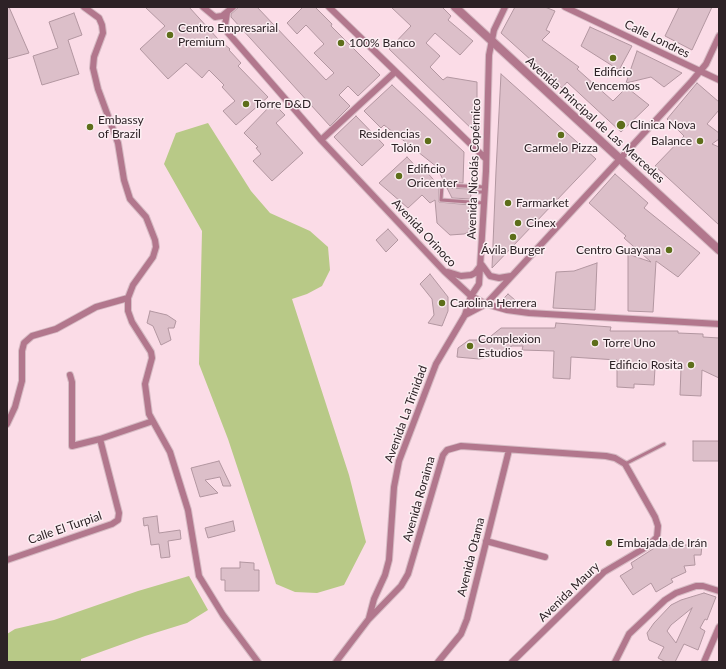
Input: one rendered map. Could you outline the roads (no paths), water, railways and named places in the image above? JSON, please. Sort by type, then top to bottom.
[{"type":"street","points":[[84,7],[99,18],[102,25],[103,33],[94,57],[93,68],[98,89],[118,143],[124,180],[130,199],[146,218],[155,240],[156,247],[153,257],[132,285],[128,298],[128,311],[132,322],[151,352],[152,358],[145,384],[149,414],[170,452],[188,510],[199,576],[223,615],[258,662]]},
{"type":"street","points":[[203,7],[215,17],[227,13],[233,7]]},
{"type":"street","points":[[329,7],[486,159]]},
{"type":"street","name":"Avenida Principal de Las Mercedes","points":[[455,7],[490,41],[620,158],[719,250]]},
{"type":"street","points":[[490,41],[505,7]]},
{"type":"street","name":"Calle Londres","points":[[565,7],[719,80]]},
{"type":"street","name":"Avenida Orinoco","points":[[227,13],[225,22],[227,31],[321,140],[444,271],[471,296],[486,304],[506,310],[529,313],[719,324]]},
{"type":"street","points":[[465,314],[486,304],[706,64],[719,36]]},
{"type":"street","name":"Avenida Nicolás Copérnico","points":[[471,296],[479,284],[481,263],[485,189],[488,55],[490,41]]},
{"type":"street","points":[[321,140],[395,72]]},
{"type":"street","points":[[481,263],[484,270],[490,276],[499,278],[511,276]]},
{"type":"street","points":[[444,271],[460,276],[470,275],[475,273],[481,263]]},
{"type":"street","name":"Avenida La Trinidad","points":[[368,620],[374,599],[385,575],[389,560],[394,487],[399,461],[436,364],[465,314],[471,296]]},
{"type":"street","points":[[7,424],[15,407],[22,381],[22,351],[24,343],[32,336],[56,329],[96,307],[128,298]]},
{"type":"street","points":[[70,375],[72,382],[72,446],[100,439],[153,421]]},
{"type":"street","name":"Calle El Turpial","points":[[7,560],[112,524],[118,520],[119,513],[100,439]]},
{"type":"street","name":"Avenida Roraima","points":[[336,662],[368,620],[401,586],[408,574],[443,454],[447,450],[461,446],[606,456],[625,464]]},
{"type":"street","name":"Avenida Otama","points":[[438,662],[461,634],[467,619],[509,450]]},
{"type":"street","name":"Avenida Maury","points":[[512,662],[604,572],[648,546],[657,538],[658,526],[655,517],[625,464]]},
{"type":"street","points":[[486,541],[545,557]]},
{"type":"street","points":[[615,662],[629,634],[665,600],[676,593],[696,586],[703,586],[719,591]]},
{"type":"street","points":[[704,662],[719,627]]},
{"type":"lane","points":[[484,203],[441,200],[442,185],[485,189]]},
{"type":"lane","points":[[471,192],[485,189]]},
{"type":"lane","points":[[625,464],[664,444]]},
{"type":"place","name":"Centro Empresarial Premium","points":[[170,35]]},
{"type":"place","name":"100% Banco","points":[[341,43]]},
{"type":"place","name":"Edificio Vencemos","points":[[613,58]]},
{"type":"place","name":"Torre D&D","points":[[246,104]]},
{"type":"place","name":"Clínica Nova","points":[[621,125]]},
{"type":"place","name":"Embassy of Brazil","points":[[90,127]]},
{"type":"place","name":"Carmelo Pizza","points":[[561,135]]},
{"type":"place","name":"Residencias Tolón","points":[[428,141]]},
{"type":"place","name":"Balance","points":[[700,141]]},
{"type":"place","name":"Edificio Oricenter","points":[[399,176]]},
{"type":"place","name":"Farmarket","points":[[508,203]]},
{"type":"place","name":"Cinex","points":[[518,223]]},
{"type":"place","name":"Ávila Burger","points":[[513,237]]},
{"type":"place","name":"Centro Guayana","points":[[669,250]]},
{"type":"place","name":"Carolina Herrera","points":[[442,303]]},
{"type":"place","name":"Torre Uno","points":[[595,343]]},
{"type":"place","name":"Complexion Estudios","points":[[470,346]]},
{"type":"place","name":"Edificio Rosita","points":[[691,365]]},
{"type":"place","name":"Embajada de Irán","points":[[609,543]]}]
